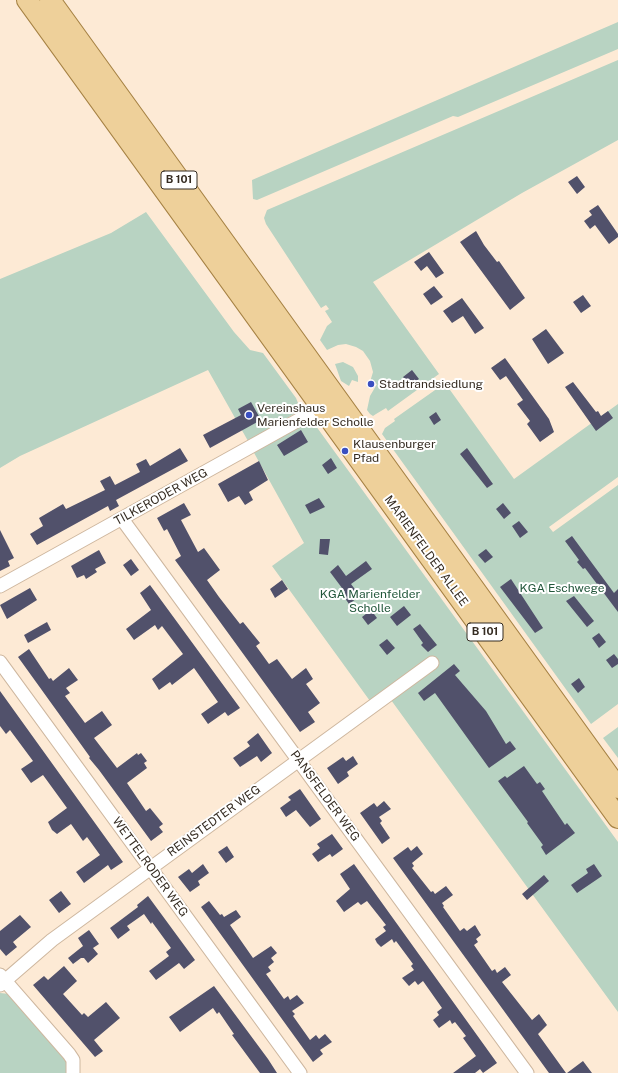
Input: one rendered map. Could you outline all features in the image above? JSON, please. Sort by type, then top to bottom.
[{"type":"main road","name":"B 101","points":[[27,0],[269,320]]},
{"type":"main road","name":"B 101","points":[[50,0],[269,320]]},
{"type":"main road","name":"MARIENFELDER ALLEE","points":[[269,320],[322,407],[618,818]]},
{"type":"main road","name":"MARIENFELDER ALLEE","points":[[269,320],[618,788]]},
{"type":"street","name":"TILKERODER WEG","points":[[0,586],[322,407]]},
{"type":"street","name":"PANSFELDER WEG","points":[[122,519],[527,1073]]},
{"type":"street","name":"WETTELRODER WEG","points":[[0,662],[300,1073]]},
{"type":"street","name":"REINSTEDTER WEG","points":[[2,980],[52,940],[432,663]]},
{"type":"street","points":[[2,980],[69,1054],[73,1060],[73,1073]]},
{"type":"green space","points":[[618,22],[618,49],[458,117],[453,116],[257,200],[253,199],[252,180]]},
{"type":"green space","points":[[618,60],[618,140],[522,193],[373,282],[439,374],[388,411],[386,408],[373,416],[370,414],[367,410],[370,396],[377,384],[370,382],[373,372],[370,361],[363,351],[356,347],[346,344],[338,345],[327,350],[320,340],[327,326],[332,322],[325,311],[329,309],[326,305],[321,308],[266,224],[264,218],[267,210]]},
{"type":"green space","points":[[146,212],[234,332],[250,350],[263,353],[296,398],[298,403],[292,407],[294,414],[248,441],[208,370],[20,456],[0,468],[0,279],[111,233]]},
{"type":"green space","points":[[343,362],[353,367],[358,376],[358,382],[352,380],[349,386],[341,381],[335,364]]},
{"type":"green space","name":"KGA Eschwege","points":[[445,383],[514,479],[618,404],[618,477],[549,527],[553,532],[618,485],[618,704],[591,724],[382,434],[385,428],[395,421],[394,419]]},
{"type":"green space","name":"KGA Marienfelder Scholle","points":[[307,421],[313,422],[618,842],[618,1012],[391,700],[438,665],[432,657],[370,701],[272,566],[304,543],[253,451]]},
{"type":"green space","points":[[618,727],[618,758],[603,738]]},
{"type":"green space","points":[[0,993],[10,994],[67,1060],[67,1073],[0,1073]]},
{"type":"building","points":[[577,176],[585,187],[577,194],[568,182]]},
{"type":"building","points":[[598,205],[618,234],[618,237],[609,244],[595,225],[590,229],[584,221],[592,215],[589,211]]},
{"type":"building","points":[[476,231],[484,245],[497,262],[499,261],[525,298],[510,310],[460,242]]},
{"type":"building","points":[[429,252],[444,273],[436,278],[427,266],[421,271],[414,262]]},
{"type":"building","points":[[434,286],[443,297],[431,305],[423,294]]},
{"type":"building","points":[[583,295],[591,306],[581,313],[573,302]]},
{"type":"building","points":[[462,298],[484,328],[475,334],[463,316],[452,323],[443,311]]},
{"type":"building","points":[[546,329],[564,353],[548,364],[532,339]]},
{"type":"building","points":[[505,358],[549,419],[554,432],[540,442],[527,424],[530,421],[517,404],[523,400],[506,376],[500,380],[491,368]]},
{"type":"building","points":[[412,370],[419,379],[410,385],[403,377]]},
{"type":"building","points":[[573,382],[596,412],[598,411],[601,416],[608,411],[613,418],[596,431],[565,387]]},
{"type":"building","points":[[251,402],[261,420],[210,448],[203,435],[241,415],[238,409]]},
{"type":"building","points":[[436,412],[441,420],[434,425],[429,417]]},
{"type":"building","points":[[301,430],[308,442],[284,456],[277,445]]},
{"type":"building","points":[[180,448],[188,461],[116,500],[119,506],[110,511],[108,506],[37,545],[30,534],[43,526],[39,518],[63,504],[66,509],[105,490],[100,481],[110,476],[115,485],[140,472],[136,464],[146,459],[150,466]]},
{"type":"building","points":[[467,448],[493,484],[487,488],[460,454]]},
{"type":"building","points":[[331,458],[337,468],[328,474],[322,465]]},
{"type":"building","points":[[259,461],[268,480],[249,492],[253,500],[245,505],[239,496],[228,502],[218,484]]},
{"type":"building","points":[[319,498],[325,507],[310,514],[305,505]]},
{"type":"building","points":[[184,503],[191,515],[181,520],[198,552],[204,548],[220,570],[207,580],[219,597],[240,624],[243,622],[260,643],[256,646],[269,664],[277,659],[292,679],[306,668],[313,679],[306,684],[320,703],[308,712],[315,722],[300,732],[175,560],[181,556],[167,529],[164,531],[157,518]]},
{"type":"building","points":[[503,503],[511,513],[504,519],[496,509]]},
{"type":"building","points":[[519,521],[528,532],[520,538],[512,526]]},
{"type":"building","points":[[0,530],[14,558],[8,561],[10,566],[0,571]]},
{"type":"building","points":[[572,536],[614,593],[618,589],[618,612],[585,568],[583,569],[577,562],[579,560],[565,541]]},
{"type":"building","points":[[320,539],[330,539],[328,555],[319,554]]},
{"type":"building","points":[[486,549],[493,557],[485,563],[478,555]]},
{"type":"building","points":[[99,550],[106,563],[95,569],[97,572],[86,579],[84,575],[77,578],[71,566]]},
{"type":"building","points":[[131,559],[139,570],[131,576],[123,565]]},
{"type":"building","points":[[366,561],[372,569],[351,584],[360,596],[349,604],[342,594],[345,592],[330,572],[338,565],[346,576]]},
{"type":"building","points":[[511,579],[543,628],[535,633],[500,587]]},
{"type":"building","points":[[282,580],[288,589],[275,598],[270,589]]},
{"type":"building","points":[[150,585],[240,708],[228,716],[225,712],[208,724],[201,714],[218,702],[194,668],[172,685],[170,682],[159,690],[152,679],[183,654],[162,626],[158,630],[155,625],[134,640],[126,629],[151,610],[140,593]]},
{"type":"building","points":[[30,588],[37,600],[7,619],[0,605]]},
{"type":"building","points":[[574,596],[594,621],[587,627],[566,601]]},
{"type":"building","points":[[404,606],[411,615],[397,626],[390,617]]},
{"type":"building","points":[[371,610],[377,618],[368,625],[362,617]]},
{"type":"building","points":[[47,622],[51,630],[28,643],[24,635]]},
{"type":"building","points":[[420,624],[437,645],[428,652],[421,645],[423,643],[413,629]]},
{"type":"building","points":[[599,633],[606,642],[599,648],[592,638]]},
{"type":"building","points":[[387,639],[395,648],[387,655],[379,645]]},
{"type":"building","points":[[29,649],[49,679],[51,678],[53,681],[69,668],[78,680],[66,688],[70,693],[65,696],[85,723],[102,711],[112,725],[94,738],[117,768],[137,753],[138,755],[141,753],[147,761],[144,763],[147,768],[127,783],[146,811],[150,808],[163,824],[159,827],[163,832],[151,841],[89,758],[90,757],[18,657]]},
{"type":"building","points":[[614,654],[618,659],[618,664],[612,668],[606,660]]},
{"type":"building","points":[[454,664],[460,671],[455,675],[486,711],[506,744],[510,741],[516,749],[489,768],[435,693],[424,701],[418,693]]},
{"type":"building","points":[[579,678],[585,687],[578,693],[571,684]]},
{"type":"building","points":[[0,691],[123,862],[111,870],[108,865],[84,883],[76,872],[100,855],[87,837],[83,841],[71,824],[57,834],[52,830],[48,822],[67,808],[43,775],[31,783],[21,769],[33,761],[10,730],[6,734],[0,726]]},
{"type":"building","points":[[258,733],[272,753],[261,762],[257,756],[240,767],[233,758],[250,746],[247,742]]},
{"type":"building","points":[[353,756],[358,764],[347,772],[349,776],[338,784],[327,768],[343,757],[346,761]]},
{"type":"building","points":[[524,766],[537,784],[540,782],[545,789],[542,791],[565,825],[567,823],[575,833],[546,855],[541,847],[543,845],[498,781],[505,776],[507,778]]},
{"type":"building","points":[[300,789],[321,819],[310,827],[296,810],[286,817],[280,808],[291,800],[288,797]]},
{"type":"building","points":[[384,801],[391,809],[379,817],[382,821],[380,823],[390,838],[382,844],[360,813],[374,803],[377,807]]},
{"type":"building","points":[[332,834],[343,849],[332,857],[330,854],[318,862],[312,854],[320,848],[317,844]]},
{"type":"building","points":[[227,846],[234,857],[226,863],[218,852]]},
{"type":"building","points":[[417,846],[423,854],[412,863],[414,866],[412,868],[431,892],[433,891],[435,894],[446,886],[453,895],[442,903],[444,906],[443,907],[460,931],[464,928],[467,931],[475,925],[481,935],[476,939],[478,942],[474,945],[492,971],[495,969],[497,973],[505,967],[511,975],[502,982],[532,1020],[539,1014],[547,1025],[538,1034],[566,1073],[549,1073],[393,858],[408,847],[411,851]]},
{"type":"building","points":[[203,864],[209,873],[198,881],[200,885],[190,892],[178,877],[189,869],[192,873]]},
{"type":"building","points":[[354,864],[497,1063],[483,1073],[480,1069],[475,1073],[453,1073],[476,1056],[463,1038],[466,1036],[455,1022],[452,1024],[450,1020],[439,1028],[433,1020],[439,1015],[437,1012],[442,1008],[423,981],[418,985],[415,981],[409,986],[402,978],[414,970],[411,966],[413,964],[396,941],[394,943],[392,939],[381,947],[377,943],[375,939],[386,931],[383,927],[386,925],[367,901],[361,905],[358,902],[344,912],[336,901],[350,889],[340,874]]},
{"type":"building","points":[[594,864],[602,876],[577,893],[571,885],[588,873],[586,869]]},
{"type":"building","points":[[544,875],[549,881],[527,900],[522,894]]},
{"type":"building","points":[[61,891],[71,904],[59,913],[49,900]]},
{"type":"building","points":[[148,896],[195,960],[184,969],[179,963],[156,980],[149,971],[169,956],[166,952],[171,948],[152,922],[151,924],[144,914],[127,926],[130,930],[118,939],[110,928],[138,907],[137,905]]},
{"type":"building","points":[[209,901],[220,915],[222,914],[224,917],[236,910],[241,917],[230,925],[253,958],[271,946],[277,953],[271,958],[274,962],[268,967],[271,971],[266,974],[284,999],[288,996],[290,1000],[297,995],[304,1003],[292,1011],[295,1014],[293,1016],[310,1040],[316,1035],[319,1039],[325,1034],[332,1042],[320,1050],[323,1054],[313,1062],[201,907]]},
{"type":"building","points":[[20,915],[31,927],[13,942],[17,947],[6,956],[0,949],[0,931]]},
{"type":"building","points":[[89,930],[99,944],[93,948],[98,954],[88,963],[84,958],[81,958],[73,964],[68,958],[83,946],[78,938]]},
{"type":"building","points":[[64,966],[77,981],[63,994],[82,1015],[84,1013],[88,1017],[106,1002],[120,1018],[94,1040],[103,1051],[95,1057],[33,985],[44,976],[48,980]]},
{"type":"building","points":[[214,986],[277,1073],[260,1073],[232,1035],[234,1034],[219,1012],[217,1014],[213,1008],[180,1032],[169,1017]]},
{"type":"building","points":[[583,1061],[592,1073],[567,1073]]},
{"type":"place","name":"Stadtrandsiedlung","points":[[371,384]]},
{"type":"place","name":"Vereinshaus Marienfelder Scholle","points":[[249,415]]},
{"type":"place","name":"Klausenburger Pfad","points":[[345,451]]}]
